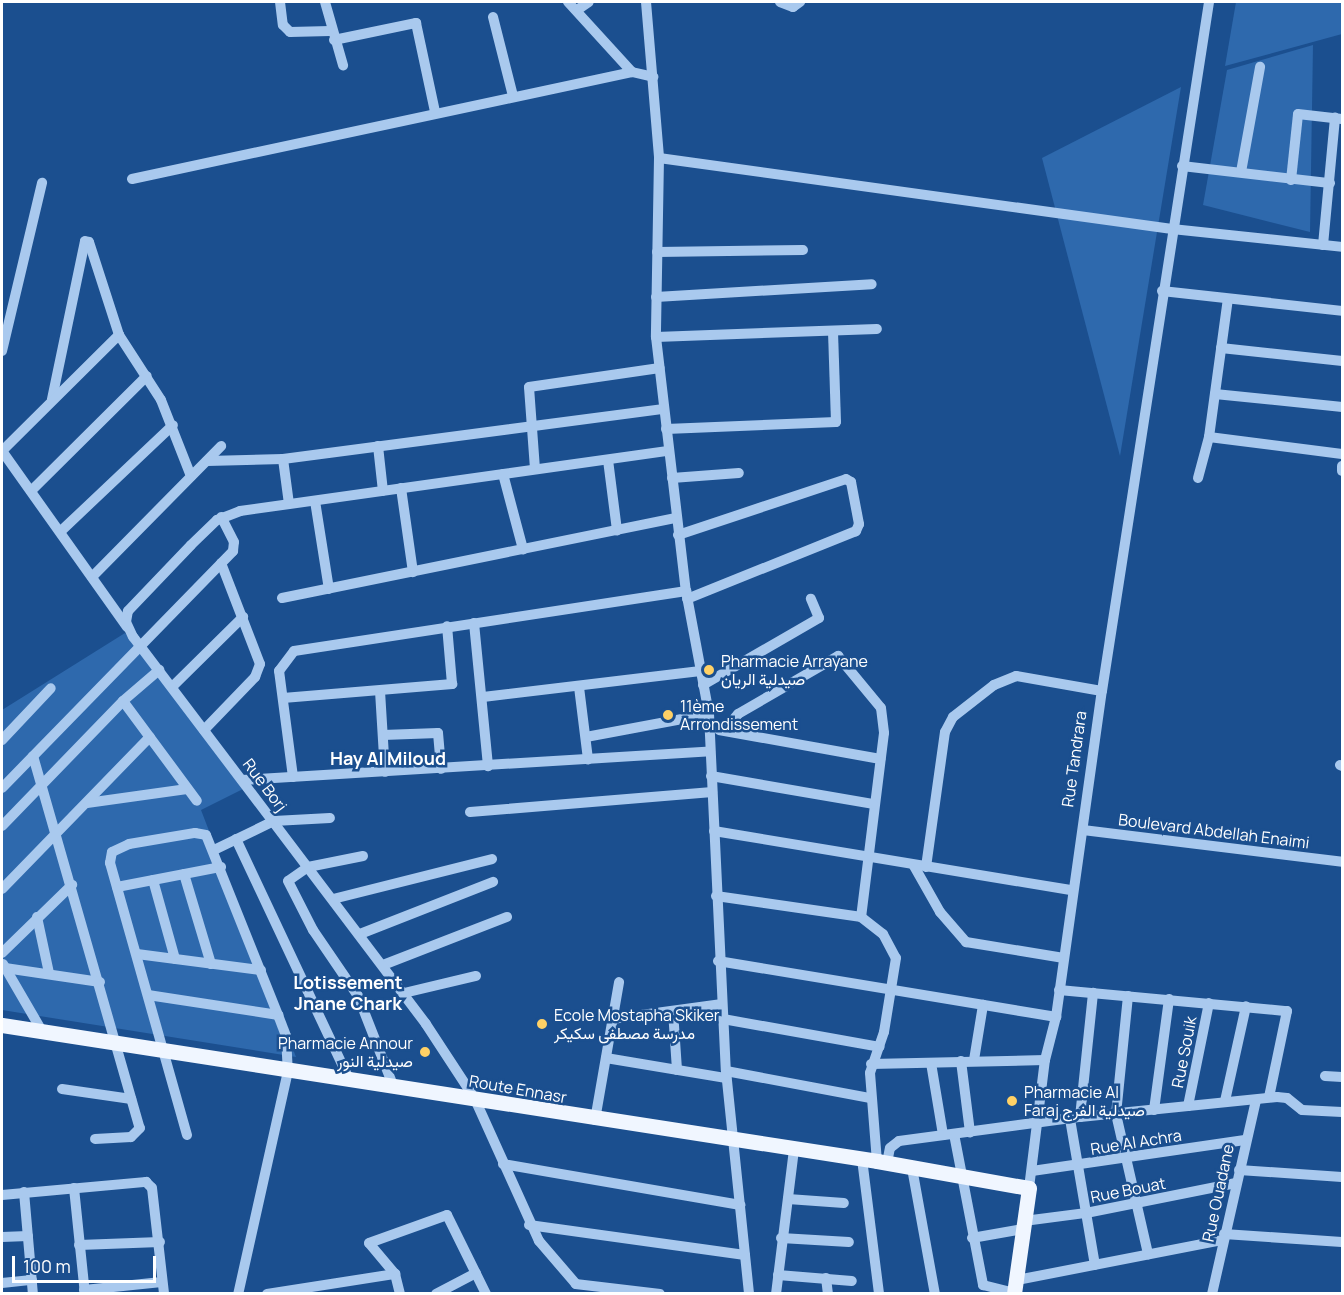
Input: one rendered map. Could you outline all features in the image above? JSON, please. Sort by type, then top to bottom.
[{"type":"main road","name":"Route Ennasr","points":[[2,1025],[117,1044],[164,1049],[732,1142],[875,1161],[961,1178],[1029,1188]]},
{"type":"main road","name":"Rue Tandrara","points":[[1015,1289],[1029,1188]]},
{"type":"street","points":[[280,2],[283,25],[290,32],[332,35],[416,23],[435,112]]},
{"type":"street","points":[[325,2],[332,35],[343,65]]},
{"type":"street","points":[[568,2],[632,72]]},
{"type":"street","points":[[577,10],[589,2]]},
{"type":"street","points":[[646,2],[659,158],[656,337],[678,535],[709,714],[718,961],[732,1142],[749,1293]]},
{"type":"street","points":[[780,2],[793,7],[800,2]]},
{"type":"street","name":"Rue Tandrara","points":[[1029,1188],[1045,1060],[1056,1017],[1072,890],[1083,830],[1162,291],[1209,2]]},
{"type":"street","points":[[493,17],[513,96]]},
{"type":"street","points":[[1241,172],[1260,67]]},
{"type":"street","points":[[132,179],[435,112],[632,72],[653,76]]},
{"type":"street","points":[[1291,180],[1298,114],[1339,118],[1323,245]]},
{"type":"street","points":[[659,158],[1172,229],[1342,247]]},
{"type":"street","points":[[1182,166],[1330,183]]},
{"type":"street","points":[[2,351],[42,183]]},
{"type":"street","points":[[52,399],[85,241],[89,242],[119,334],[147,376],[172,425],[191,476]]},
{"type":"street","points":[[657,252],[802,250]]},
{"type":"street","points":[[656,297],[872,284]]},
{"type":"street","points":[[1162,291],[1342,311]]},
{"type":"street","points":[[1198,477],[1209,437],[1228,299]]},
{"type":"street","points":[[656,337],[877,329]]},
{"type":"street","points":[[666,429],[836,422],[839,417],[833,330]]},
{"type":"street","points":[[2,451],[119,334]]},
{"type":"street","points":[[1221,348],[1342,361]]},
{"type":"street","points":[[535,469],[528,391],[533,385],[660,368]]},
{"type":"street","points":[[31,491],[147,376]]},
{"type":"street","points":[[1215,394],[1342,407]]},
{"type":"street","points":[[207,461],[283,459],[664,409]]},
{"type":"street","points":[[61,531],[172,425]]},
{"type":"street","points":[[1209,437],[1342,454]]},
{"type":"street","points":[[92,577],[221,446]]},
{"type":"street","points":[[378,446],[383,491]]},
{"type":"street","points":[[127,627],[128,611],[221,518],[240,511],[668,450]]},
{"type":"street","name":"Rue Borj","points":[[2,451],[140,645],[404,993],[475,1099],[530,1225],[585,1293]]},
{"type":"street","points":[[283,459],[289,504]]},
{"type":"street","points":[[608,460],[617,530]]},
{"type":"street","points":[[1342,466],[1342,471]]},
{"type":"street","points":[[672,478],[739,473]]},
{"type":"street","points":[[503,474],[523,549]]},
{"type":"street","points":[[293,777],[279,671],[294,651],[474,622],[687,595],[856,531],[859,524],[851,482],[846,479],[678,535]]},
{"type":"street","points":[[401,488],[413,572]]},
{"type":"street","points":[[315,501],[329,589]]},
{"type":"street","points":[[2,788],[233,551],[234,542],[221,518]]},
{"type":"street","points":[[282,598],[676,518]]},
{"type":"street","points":[[204,730],[259,670],[258,658],[221,563]]},
{"type":"street","points":[[703,685],[819,618],[811,599]]},
{"type":"street","points":[[172,687],[243,617]]},
{"type":"street","points":[[474,622],[488,766]]},
{"type":"street","points":[[283,698],[453,684],[447,626]]},
{"type":"street","points":[[725,729],[738,714],[838,656],[881,708],[884,734],[866,859],[861,917]]},
{"type":"street","points":[[2,826],[123,701],[159,670]]},
{"type":"street","points":[[483,697],[700,671]]},
{"type":"street","points":[[926,867],[945,732],[953,717],[994,685],[1016,676],[1102,691]]},
{"type":"street","points":[[579,687],[588,759]]},
{"type":"street","points":[[2,740],[51,688]]},
{"type":"street","points":[[380,691],[385,772]]},
{"type":"street","points":[[123,701],[197,801]]},
{"type":"street","points":[[586,737],[709,714]]},
{"type":"street","points":[[710,730],[725,729],[880,759]]},
{"type":"street","points":[[383,735],[438,733],[441,769]]},
{"type":"street","points":[[2,889],[150,737]]},
{"type":"street","points":[[242,780],[710,752]]},
{"type":"street","points":[[33,756],[58,832],[100,982],[131,1099],[137,1133],[127,1138],[95,1139]]},
{"type":"street","points":[[711,777],[873,804]]},
{"type":"street","points":[[87,803],[187,789]]},
{"type":"street","points":[[470,812],[712,792]]},
{"type":"street","points":[[214,850],[273,821],[330,818]]},
{"type":"street","name":"Boulevard Abdellah Enaimi","points":[[1083,830],[1342,862]]},
{"type":"street","points":[[714,831],[866,859],[1072,890]]},
{"type":"street","points":[[187,1135],[110,857],[121,846],[202,833],[214,850],[221,867],[290,1050],[288,1071],[238,1293]]},
{"type":"street","points":[[236,839],[350,1081]]},
{"type":"street","points":[[363,856],[308,867],[291,876],[288,884],[313,930],[358,996],[394,1088]]},
{"type":"street","points":[[333,899],[492,859]]},
{"type":"street","points":[[914,866],[940,912],[966,942],[1064,958]]},
{"type":"street","points":[[117,887],[221,867]]},
{"type":"street","points":[[184,873],[211,964]]},
{"type":"street","points":[[153,880],[175,959]]},
{"type":"street","points":[[360,934],[493,882]]},
{"type":"street","points":[[2,953],[72,885]]},
{"type":"street","points":[[716,896],[861,917],[883,934],[894,952],[893,989],[880,1047],[871,1064],[870,1098],[875,1161],[879,1293]]},
{"type":"street","points":[[38,917],[49,973]]},
{"type":"street","points":[[383,965],[507,917]]},
{"type":"street","points":[[136,954],[261,970]]},
{"type":"street","points":[[718,961],[1056,1017]]},
{"type":"street","points":[[3,965],[100,982]]},
{"type":"street","points":[[3,965],[42,1031]]},
{"type":"street","points":[[404,993],[476,976]]},
{"type":"street","points":[[596,1120],[619,982]]},
{"type":"street","points":[[1059,990],[1287,1011],[1269,1097]]},
{"type":"street","points":[[1093,993],[1075,1118],[1078,1166],[1095,1266]]},
{"type":"street","points":[[148,995],[278,1015]]},
{"type":"street","points":[[1128,996],[1116,1114],[1128,1158],[1148,1254]]},
{"type":"street","points":[[1154,1110],[1169,999]]},
{"type":"street","name":"Rue Souik","points":[[1188,1106],[1209,1003]]},
{"type":"street","points":[[612,1019],[722,1004]]},
{"type":"street","points":[[974,1060],[983,1005]]},
{"type":"street","points":[[1225,1101],[1246,1006]]},
{"type":"street","points":[[672,1011],[677,1070]]},
{"type":"street","points":[[723,1019],[880,1047]]},
{"type":"street","points":[[606,1058],[677,1070],[726,1074],[870,1098]]},
{"type":"street","points":[[871,1064],[961,1060],[1045,1060]]},
{"type":"street","points":[[961,1060],[970,1132]]},
{"type":"street","points":[[931,1063],[961,1178],[983,1286],[1015,1289],[1095,1266],[1224,1237],[1342,1242]]},
{"type":"street","points":[[1325,1076],[1342,1077]]},
{"type":"street","points":[[62,1089],[131,1099]]},
{"type":"street","points":[[875,1161],[896,1142],[1225,1101],[1284,1097],[1302,1110],[1342,1112]]},
{"type":"street","name":"Rue Ouadane","points":[[1212,1293],[1245,1140],[1256,1100]]},
{"type":"street","name":"Rue Al Achra","points":[[1032,1170],[1078,1166],[1245,1140]]},
{"type":"street","points":[[776,1293],[794,1150]]},
{"type":"street","points":[[503,1164],[740,1205]]},
{"type":"street","points":[[912,1168],[935,1293]]},
{"type":"street","points":[[1239,1170],[1342,1177]]},
{"type":"street","points":[[2,1195],[24,1192],[146,1182],[152,1188],[160,1242],[163,1288],[85,1292],[74,1188]]},
{"type":"street","name":"Rue Bouat","points":[[972,1238],[1024,1225],[1236,1184]]},
{"type":"street","points":[[24,1192],[33,1293]]},
{"type":"street","points":[[788,1199],[844,1203]]},
{"type":"street","points":[[400,1293],[395,1274],[371,1248],[370,1241],[447,1215],[486,1293]]},
{"type":"street","points":[[530,1225],[745,1255]]},
{"type":"street","points":[[2,1237],[28,1236]]},
{"type":"street","points":[[782,1238],[849,1242]]},
{"type":"street","points":[[79,1245],[160,1242]]},
{"type":"street","points":[[436,1293],[476,1273]]},
{"type":"street","points":[[267,1293],[305,1291],[395,1274]]},
{"type":"street","points":[[778,1275],[852,1281]]},
{"type":"street","points":[[826,1278],[828,1293]]},
{"type":"street","points":[[2,1282],[32,1280]]},
{"type":"street","points":[[576,1284],[660,1293]]},
{"type":"street","points":[[1212,1293],[1217,1293]]},
{"type":"shaded area","points":[[1236,2],[1342,2],[1342,34],[1225,66]]},
{"type":"shaded area","points":[[1313,45],[1310,232],[1203,205],[1227,70]]},
{"type":"shaded area","points":[[1181,87],[1120,456],[1042,158]]},
{"type":"shaded area","points":[[125,633],[245,788],[201,810],[296,1057],[2,1010],[2,710]]},
{"type":"place","name":"Pharmacie Arrayane صيدلية الريان","points":[[709,670]]},
{"type":"place","name":"11ème Arrondissement","points":[[668,715]]},
{"type":"place","name":"Ecole Mostapha Skiker مدرسة مصطفى سكيكر","points":[[542,1024]]},
{"type":"place","name":"Pharmacie Annour صيدلية النور","points":[[425,1052]]},
{"type":"place","name":"Pharmacie Al Faraj صيدلية الفرج","points":[[1012,1101]]},
{"type":"district","name":"Hay Al Miloud","points":[[388,758]]},
{"type":"district","name":"Lotissement Jnane Chark","points":[[348,993]]}]
